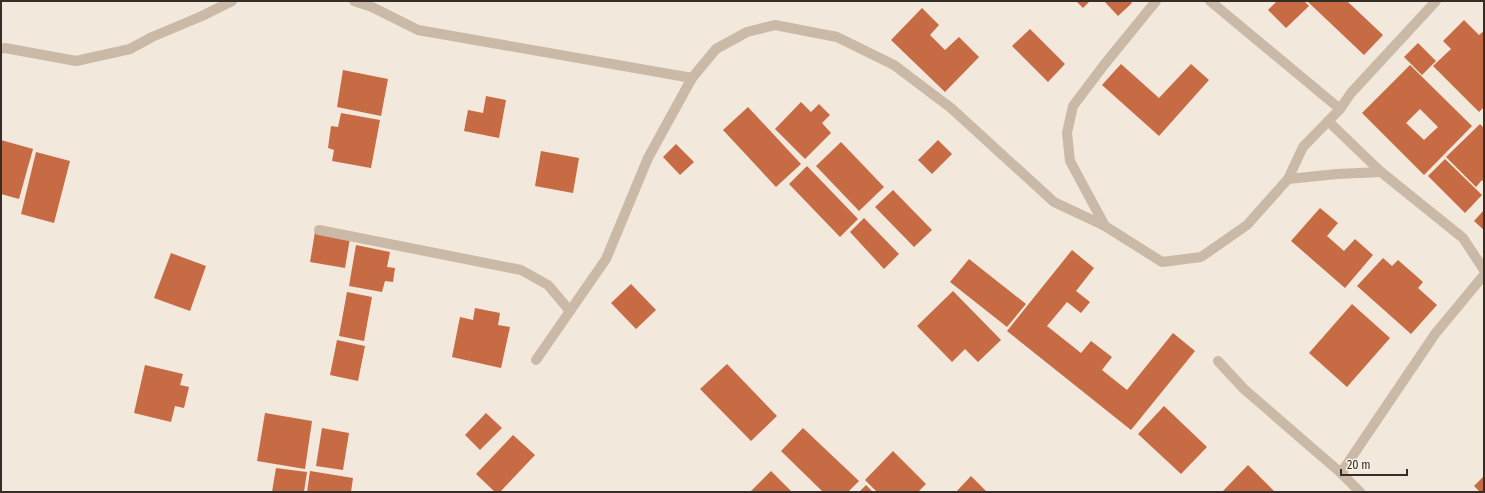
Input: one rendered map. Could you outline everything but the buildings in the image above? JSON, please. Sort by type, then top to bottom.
[{"type":"street","points":[[1,49],[5,48],[76,61],[130,49],[232,1]]},
{"type":"street","points":[[354,1],[372,7],[418,30],[692,78]]},
{"type":"street","points":[[1105,226],[1070,161],[1067,132],[1073,106],[1156,1]]},
{"type":"street","points":[[1210,1],[1340,109]]},
{"type":"street","points":[[536,360],[606,259],[648,158],[692,78],[716,49],[747,32],[775,25],[837,37],[894,65],[951,108],[1054,202],[1105,226],[1162,262],[1201,257],[1247,225],[1288,179],[1303,147],[1340,109],[1351,93],[1436,1]]},
{"type":"street","points":[[1328,121],[1381,172],[1463,238],[1484,270]]},
{"type":"street","points":[[1288,179],[1337,174],[1381,172]]},
{"type":"street","points":[[319,230],[521,270],[548,286],[570,311]]},
{"type":"street","points":[[1340,473],[1435,334],[1484,275]]},
{"type":"street","points":[[1218,361],[1244,389],[1360,492]]}]
